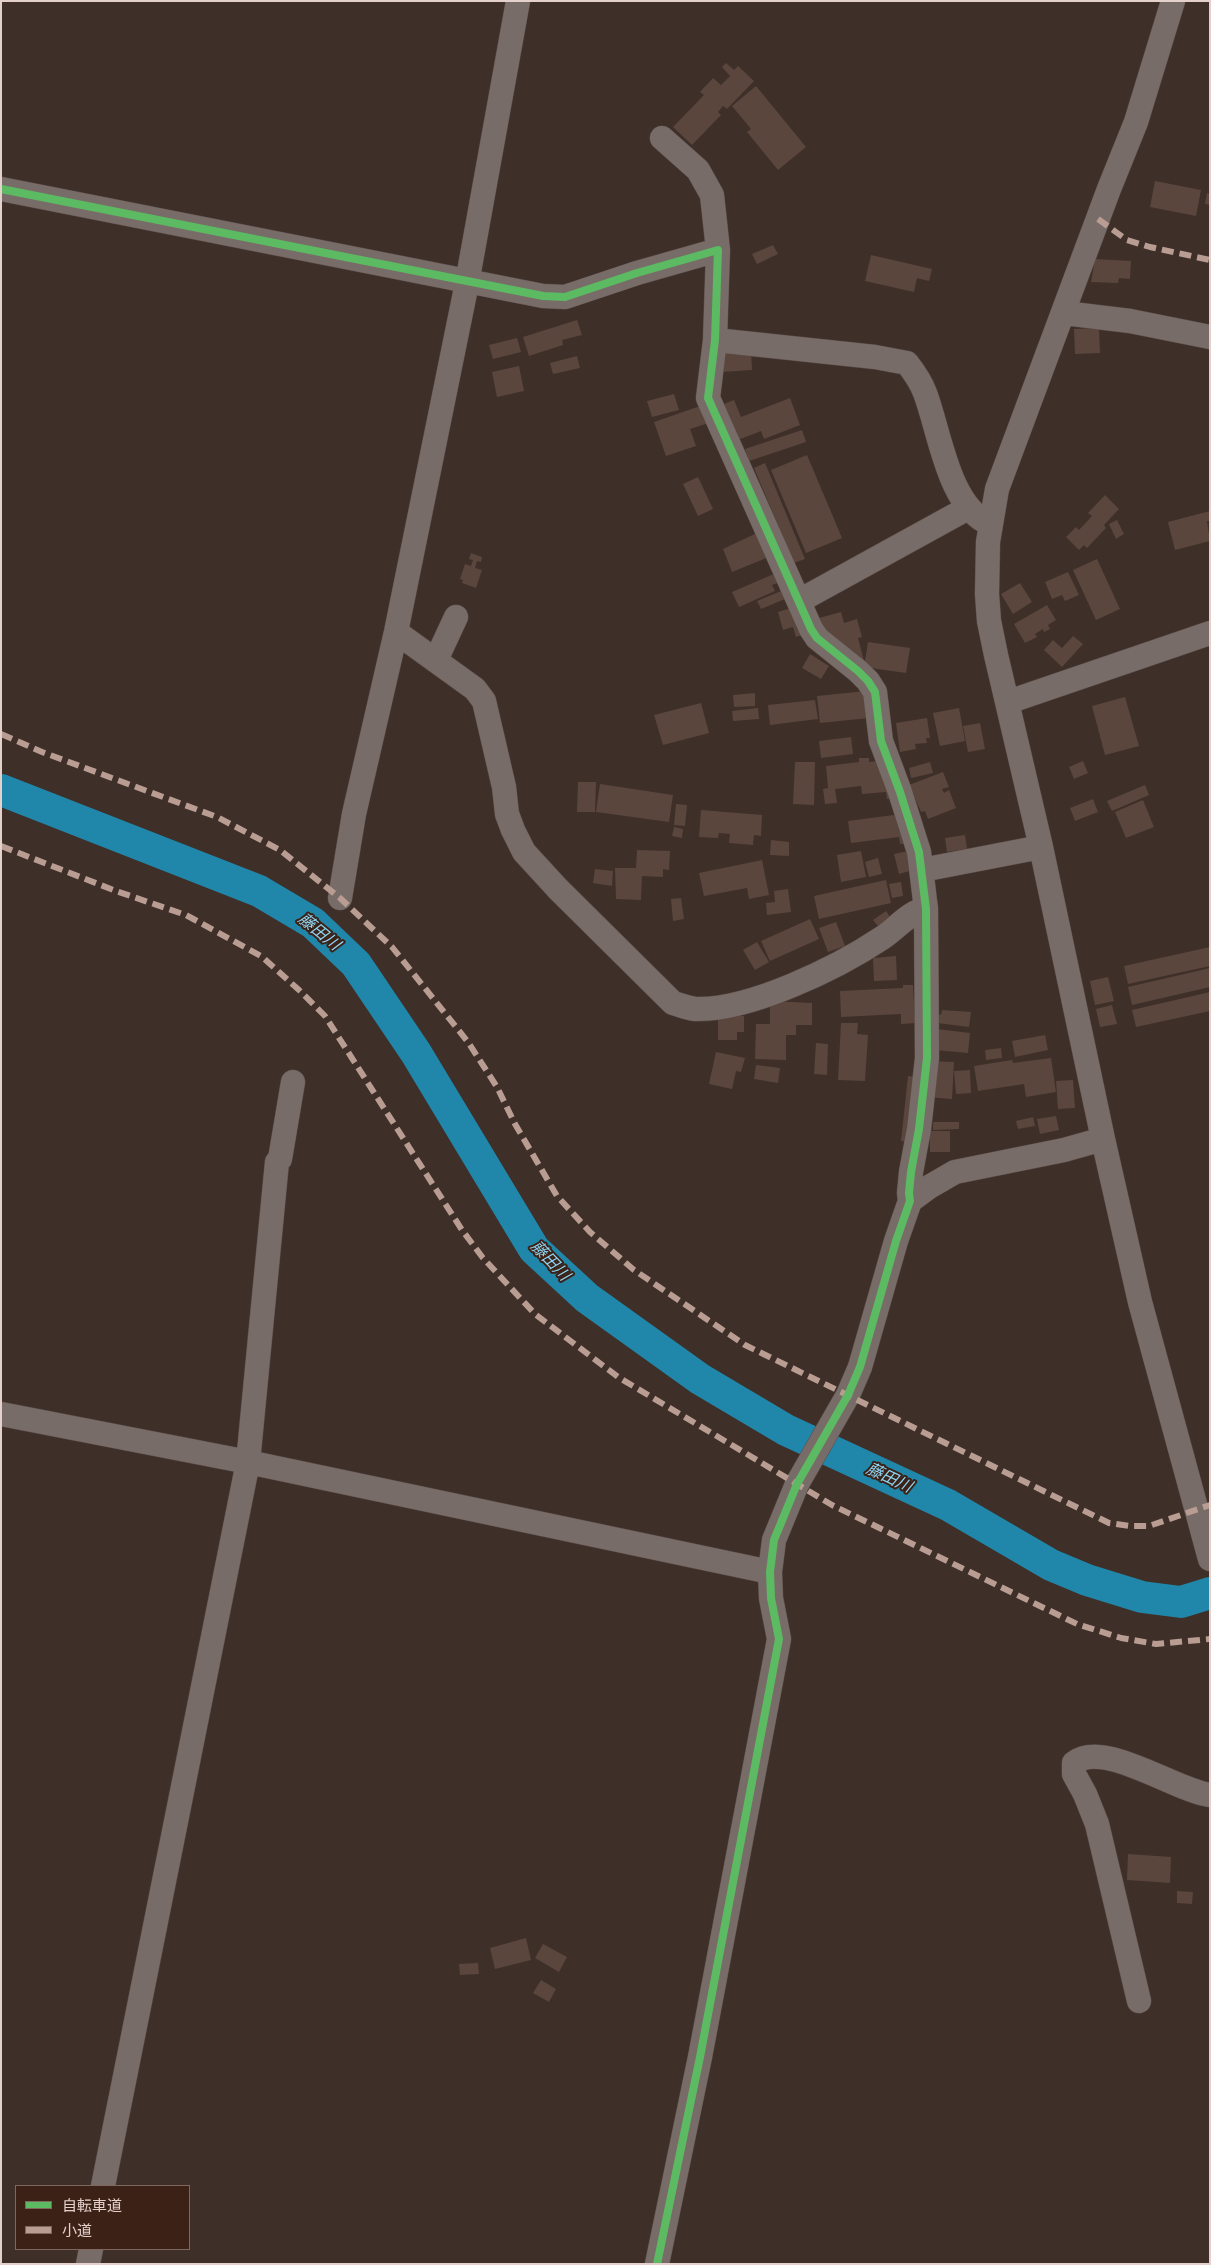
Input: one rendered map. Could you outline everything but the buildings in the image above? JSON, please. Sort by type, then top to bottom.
[{"type":"street","points":[[340,898],[354,814],[396,632],[467,283],[518,1]]},
{"type":"street","points":[[1173,1],[1136,122],[1007,459],[990,524],[987,560],[989,621],[1041,847],[1103,1139],[1140,1302],[1210,1559]]},
{"type":"street","points":[[657,2264],[700,2057],[779,1639],[771,1598],[770,1572],[774,1540],[797,1484],[848,1394],[860,1367],[896,1241],[910,1201],[911,1172],[919,1129],[927,1058],[926,909],[922,870],[919,852],[900,792],[881,741],[875,692],[858,671],[817,638],[708,398],[715,340],[718,250],[712,195],[698,170],[662,138]]},
{"type":"street","points":[[1,189],[467,283],[543,296],[564,297],[637,272],[718,250]]},
{"type":"street","points":[[1064,313],[1130,320],[1210,337]]},
{"type":"street","points":[[715,340],[882,358],[907,363],[925,391],[954,485],[968,508],[979,520],[990,524]]},
{"type":"street","points":[[799,601],[968,508]]},
{"type":"street","points":[[436,660],[456,616]]},
{"type":"street","points":[[396,632],[475,689],[484,701],[504,787],[507,814],[524,852],[558,889],[673,1003],[692,1009],[703,1009],[754,999],[784,989],[864,949],[883,938],[914,914],[926,909]]},
{"type":"street","points":[[1008,702],[1210,633]]},
{"type":"street","points":[[922,870],[1041,847]]},
{"type":"street","points":[[103,2185],[248,1462],[277,1162],[280,1159],[293,1082]]},
{"type":"street","points":[[910,1201],[928,1187],[955,1172],[1064,1150],[1103,1139]]},
{"type":"street","points":[[1,1414],[248,1462],[770,1572]]},
{"type":"street","points":[[1139,2001],[1097,1824],[1085,1794],[1074,1774],[1074,1763],[1090,1757],[1114,1760],[1130,1764],[1180,1787],[1210,1795]]},
{"type":"street","points":[[88,2264],[91,2250]]},
{"type":"waterway","name":"藤田川","points":[[1,790],[259,891],[313,923],[356,964],[416,1053],[534,1249],[587,1298],[700,1379],[786,1430],[948,1505],[1051,1565],[1087,1580],[1142,1597],[1181,1602],[1210,1593]]},
{"type":"marked path","points":[[1098,219],[1127,240],[1210,260]]},
{"type":"marked path","points":[[1,734],[42,752],[217,817],[280,850],[340,898],[392,947],[468,1042],[497,1087],[515,1124],[557,1196],[590,1232],[634,1270],[745,1345],[1109,1523],[1149,1526],[1210,1505]]},
{"type":"marked path","points":[[1,846],[116,891],[186,915],[261,956],[325,1016],[462,1230],[483,1258],[535,1314],[618,1377],[832,1505],[1077,1624],[1121,1638],[1156,1644],[1210,1639]]},
{"type":"cycle path","points":[[1,189],[543,296],[565,297],[637,273],[718,250],[715,340],[708,398],[811,629],[817,638],[858,671],[875,692],[881,741],[919,852],[926,909],[927,1058],[919,1129],[911,1172],[910,1201],[896,1241],[860,1367],[848,1395],[797,1484],[774,1540],[770,1572],[771,1598],[779,1639],[700,2057],[657,2264]]}]
